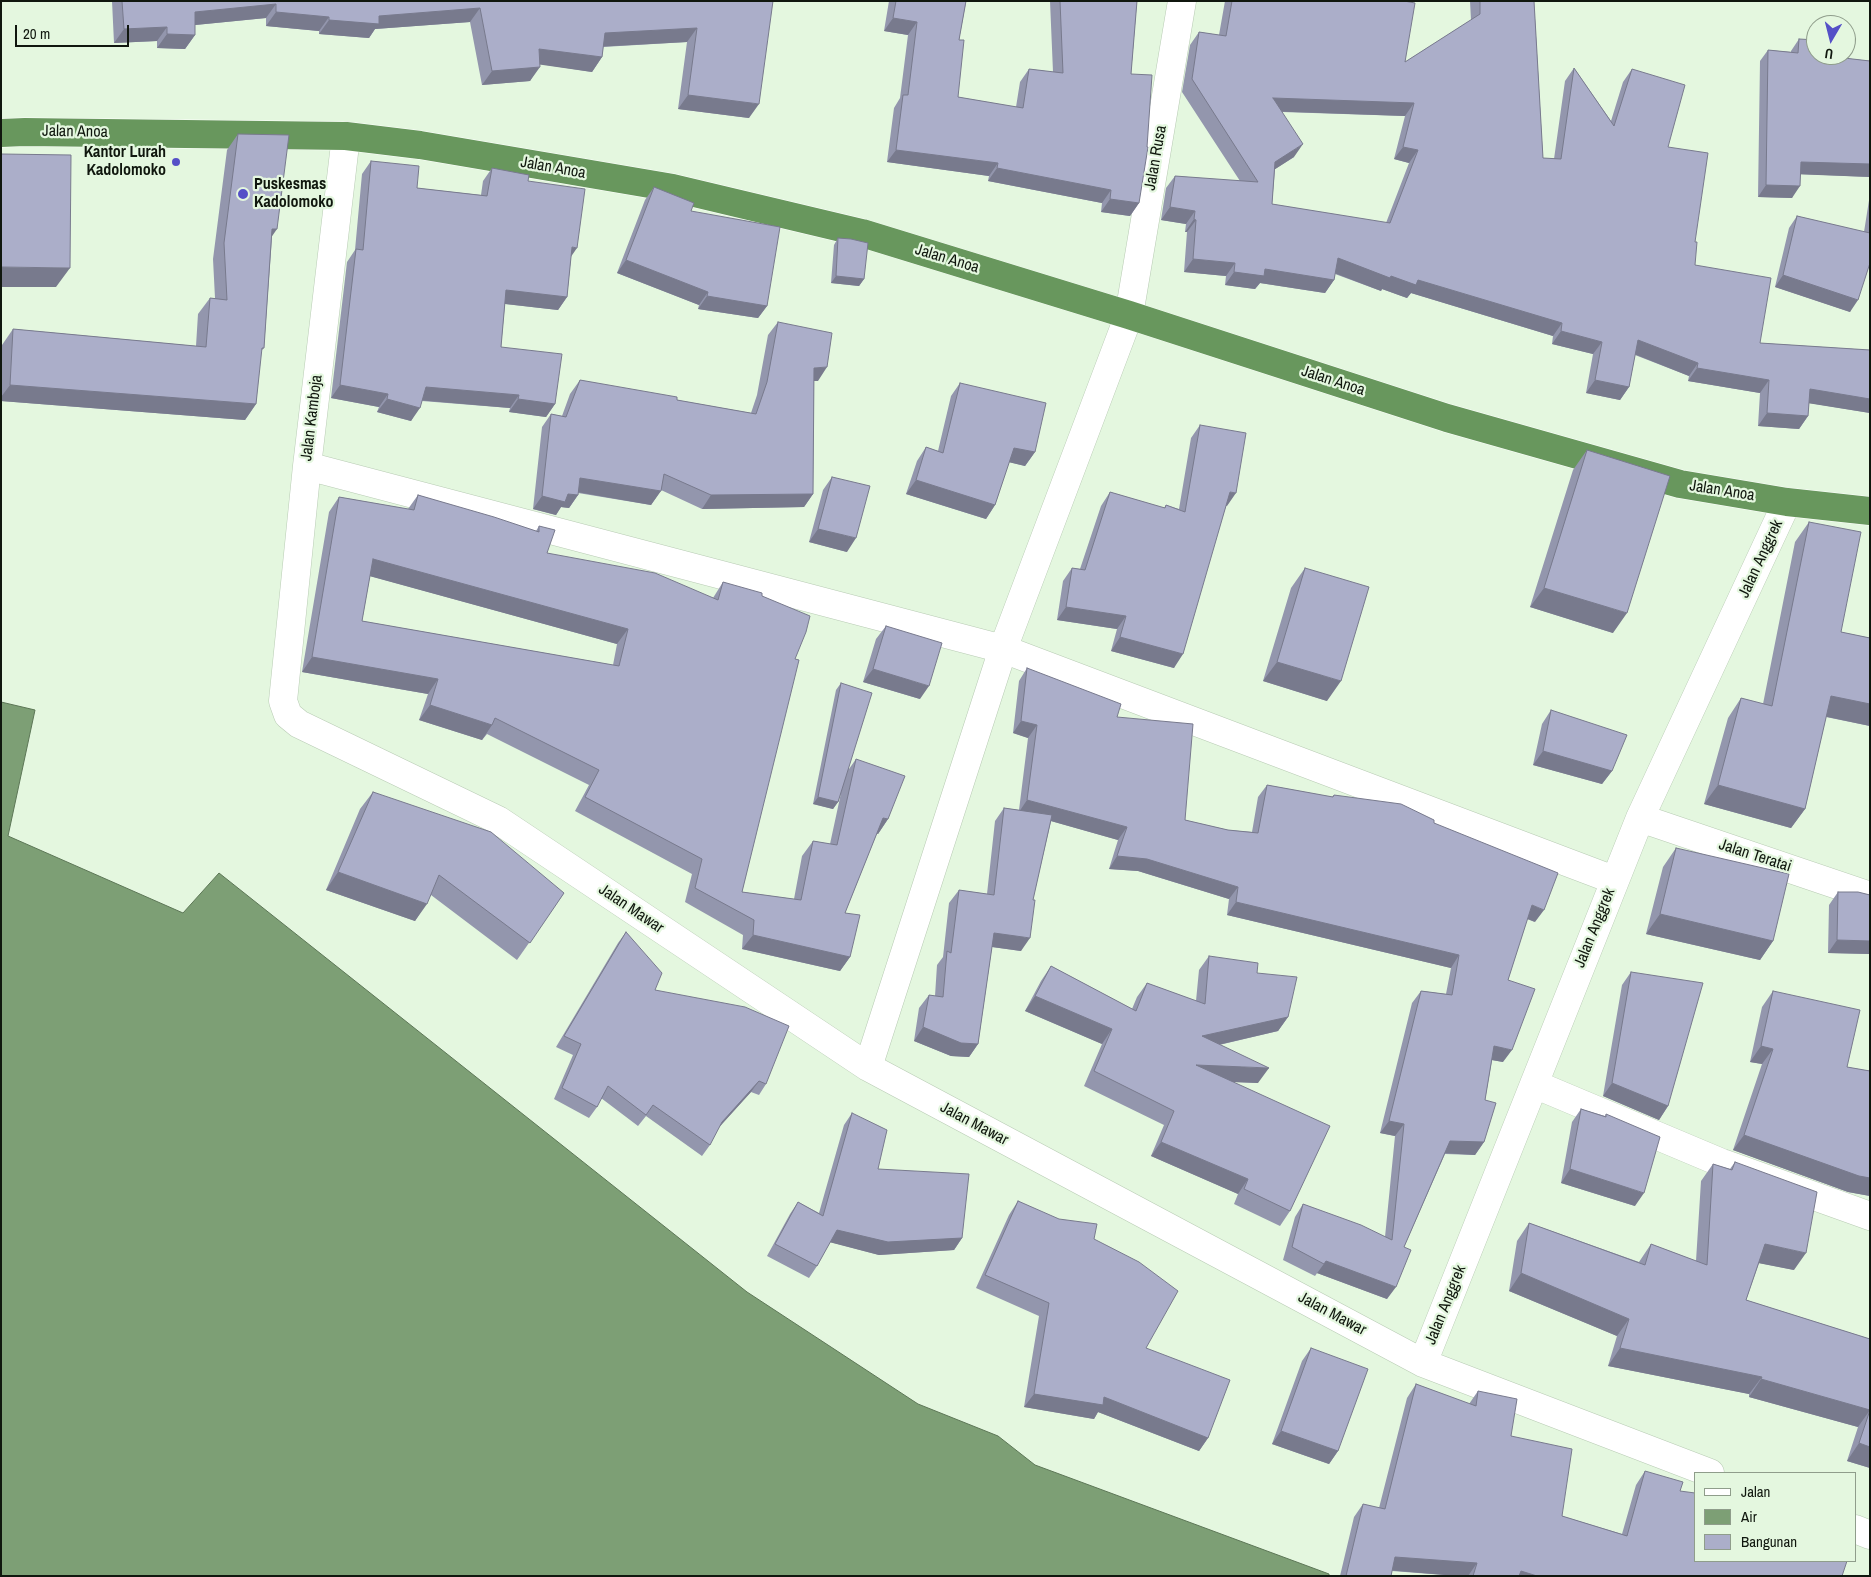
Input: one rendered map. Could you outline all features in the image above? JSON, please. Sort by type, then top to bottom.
[{"type":"highway","name":"Jalan Anoa","points":[[1,133],[346,136],[420,145],[673,188],[862,233],[1129,315],[1456,421],[1680,484],[1787,502],[1870,511]]},
{"type":"street","name":"Jalan Rusa","points":[[868,1067],[1003,650],[1129,315],[1182,1]]},
{"type":"street","name":"Jalan Kamboja","points":[[283,701],[307,466],[346,136]]},
{"type":"street","points":[[307,466],[1003,650],[1614,880]]},
{"type":"street","name":"Jalan Anggrek","points":[[1423,1363],[1640,818],[1787,502]]},
{"type":"street","name":"Jalan Mawar","points":[[283,701],[288,715],[299,724],[498,820],[868,1067],[1423,1363],[1707,1472]]},
{"type":"street","name":"Jalan Teratai","points":[[1640,818],[1870,896]]},
{"type":"street","points":[[1534,1084],[1722,1163],[1870,1216]]},
{"type":"street","points":[[1856,1529],[1870,1535]]},
{"type":"water","points":[[1,702],[35,710],[8,836],[183,913],[219,873],[747,1292],[918,1404],[998,1436],[1035,1465],[1329,1574],[1329,1576],[1,1576]]},
{"type":"building","points":[[122,1],[773,1],[759,104],[688,95],[697,28],[605,33],[602,57],[539,49],[540,67],[492,71],[480,8],[379,16],[379,24],[329,20],[329,17],[276,12],[276,4],[195,12],[195,35],[167,34],[167,27],[124,29]]},
{"type":"building","points":[[896,1],[966,1],[959,40],[964,40],[958,97],[1023,108],[1029,69],[1063,73],[1060,1],[1137,1],[1131,74],[1152,75],[1148,147],[1139,203],[1110,199],[1111,190],[997,168],[998,163],[896,150],[903,95],[908,95],[917,22],[893,18]]},
{"type":"building","points":[[1232,1],[1404,1],[1415,3],[1405,62],[1480,14],[1480,1],[1534,1],[1543,158],[1561,159],[1574,68],[1614,126],[1632,69],[1685,85],[1668,147],[1708,153],[1695,242],[1697,242],[1695,265],[1771,278],[1760,343],[1870,350],[1870,399],[1810,389],[1808,416],[1767,413],[1769,380],[1697,368],[1698,363],[1638,340],[1629,387],[1595,380],[1602,342],[1561,331],[1562,323],[1418,280],[1416,285],[1391,276],[1390,278],[1338,258],[1334,280],[1265,269],[1264,276],[1234,272],[1235,263],[1193,259],[1195,211],[1170,207],[1175,176],[1258,182],[1192,79],[1199,32],[1226,36]],"holes":[[[1273,98],[1414,103],[1403,147],[1418,150],[1390,223],[1272,204],[1275,162],[1303,144]]]},
{"type":"building","points":[[1799,39],[1806,39],[1806,65],[1856,65],[1856,59],[1870,61],[1870,164],[1801,162],[1800,186],[1766,185],[1768,50],[1798,53]]},
{"type":"building","points":[[238,134],[289,135],[277,229],[272,229],[264,348],[262,348],[256,404],[10,385],[13,329],[206,347],[210,298],[227,300],[224,243]]},
{"type":"building","points":[[1,154],[71,155],[70,268],[1,267]]},
{"type":"building","points":[[371,161],[419,166],[417,188],[487,196],[492,168],[529,175],[528,181],[585,189],[577,248],[572,247],[567,297],[506,290],[501,347],[562,354],[555,404],[518,399],[519,395],[426,387],[420,408],[387,399],[388,394],[340,385],[356,249],[363,250]]},
{"type":"building","points":[[654,187],[694,203],[691,211],[780,227],[767,306],[707,296],[708,292],[626,260]]},
{"type":"building","points":[[1797,216],[1870,233],[1870,263],[1858,300],[1783,275]]},
{"type":"building","points":[[838,238],[868,243],[864,279],[836,276]]},
{"type":"building","points":[[778,322],[832,333],[827,367],[814,368],[813,494],[711,495],[664,474],[661,491],[580,478],[578,495],[568,494],[565,502],[542,496],[551,414],[566,417],[580,380],[677,397],[677,400],[756,414],[767,382]]},
{"type":"building","points":[[960,383],[1046,403],[1035,452],[1014,448],[995,505],[916,480],[926,447],[943,453]]},
{"type":"building","points":[[1200,425],[1246,433],[1236,493],[1230,492],[1183,654],[1120,637],[1126,616],[1066,607],[1072,568],[1085,570],[1110,492],[1165,508],[1166,505],[1185,512]]},
{"type":"building","points":[[1587,450],[1670,476],[1627,613],[1544,588]]},
{"type":"building","points":[[832,477],[870,486],[856,538],[818,529]]},
{"type":"building","points":[[418,495],[539,532],[539,526],[555,530],[547,553],[655,573],[718,600],[723,582],[762,593],[762,596],[810,616],[795,659],[799,660],[742,892],[801,900],[813,841],[837,845],[856,759],[905,776],[888,819],[883,818],[845,913],[860,915],[850,957],[753,935],[754,920],[695,888],[702,859],[585,797],[599,770],[495,718],[492,725],[430,705],[438,679],[312,657],[339,497],[414,510]],"holes":[[[373,559],[628,629],[619,666],[362,621]]]},
{"type":"building","points":[[1809,522],[1861,532],[1841,632],[1870,638],[1870,704],[1831,696],[1805,809],[1718,785],[1741,698],[1772,706]]},
{"type":"building","points":[[1305,568],[1369,587],[1341,681],[1277,662]]},
{"type":"building","points":[[886,626],[942,643],[929,686],[873,669]]},
{"type":"building","points":[[1027,668],[1121,704],[1117,717],[1193,724],[1185,820],[1228,830],[1258,833],[1267,785],[1333,797],[1334,795],[1401,804],[1434,820],[1434,823],[1558,873],[1544,910],[1532,905],[1508,980],[1535,989],[1512,1050],[1494,1046],[1485,1100],[1496,1103],[1484,1142],[1450,1141],[1404,1247],[1411,1250],[1396,1287],[1326,1261],[1324,1264],[1292,1247],[1303,1204],[1361,1225],[1392,1240],[1404,1124],[1389,1121],[1421,991],[1452,995],[1459,955],[1236,902],[1238,887],[1147,859],[1117,856],[1127,827],[1027,800],[1037,725],[1021,721]]},
{"type":"building","points":[[841,683],[872,693],[838,802],[818,797]]},
{"type":"building","points":[[1551,710],[1627,735],[1612,771],[1543,751]]},
{"type":"building","points":[[373,792],[491,832],[564,893],[530,943],[439,875],[427,904],[338,872]]},
{"type":"building","points":[[1004,808],[1052,815],[1033,900],[1035,900],[1030,938],[994,933],[978,1044],[961,1043],[923,1027],[929,995],[943,997],[947,951],[951,953],[959,890],[994,895]]},
{"type":"building","points":[[1676,848],[1789,874],[1773,941],[1660,914]]},
{"type":"building","points":[[1838,892],[1858,892],[1870,895],[1870,941],[1837,940]]},
{"type":"building","points":[[626,932],[662,973],[655,990],[745,1007],[789,1026],[766,1084],[759,1081],[722,1122],[710,1145],[653,1105],[646,1115],[608,1086],[597,1107],[562,1088],[581,1044],[564,1036]]},
{"type":"building","points":[[1209,956],[1258,963],[1257,973],[1297,977],[1288,1017],[1202,1036],[1269,1068],[1196,1065],[1330,1126],[1290,1211],[1244,1189],[1248,1179],[1161,1142],[1174,1111],[1094,1071],[1112,1029],[1035,996],[1051,966],[1136,1011],[1147,983],[1205,1004]]},
{"type":"building","points":[[1631,972],[1703,983],[1668,1106],[1612,1083]]},
{"type":"building","points":[[1773,991],[1860,1010],[1847,1067],[1870,1071],[1870,1178],[1859,1176],[1744,1135],[1773,1049],[1761,1046]]},
{"type":"building","points":[[1581,1109],[1606,1117],[1606,1114],[1660,1137],[1644,1193],[1570,1169]]},
{"type":"building","points":[[852,1113],[887,1130],[878,1169],[969,1174],[962,1238],[888,1242],[837,1230],[817,1266],[775,1244],[798,1202],[823,1216]]},
{"type":"building","points":[[1735,1162],[1817,1192],[1806,1253],[1765,1244],[1746,1300],[1870,1339],[1870,1410],[1761,1379],[1762,1377],[1620,1348],[1629,1319],[1521,1273],[1529,1223],[1645,1265],[1651,1244],[1707,1265],[1713,1164],[1732,1170]]},
{"type":"building","points":[[1018,1201],[1059,1219],[1097,1224],[1094,1239],[1139,1262],[1178,1291],[1146,1348],[1230,1380],[1208,1438],[1104,1397],[1103,1405],[1034,1394],[1049,1303],[985,1275]]},
{"type":"building","points":[[1311,1348],[1368,1369],[1338,1451],[1281,1431]]},
{"type":"building","points":[[1416,1384],[1476,1406],[1478,1391],[1517,1399],[1511,1436],[1572,1449],[1562,1516],[1627,1536],[1645,1471],[1683,1482],[1680,1491],[1694,1493],[1694,1562],[1847,1562],[1842,1576],[1537,1576],[1521,1571],[1519,1576],[1473,1576],[1477,1563],[1395,1557],[1391,1576],[1346,1576],[1363,1504],[1385,1509]]},
{"type":"building","points":[[1870,1410],[1870,1447],[1859,1443]]},
{"type":"place","name":"Kantor Lurah Kadolomoko","points":[[176,162]]},
{"type":"place","name":"Puskesmas Kadolomoko","points":[[243,194]]}]
